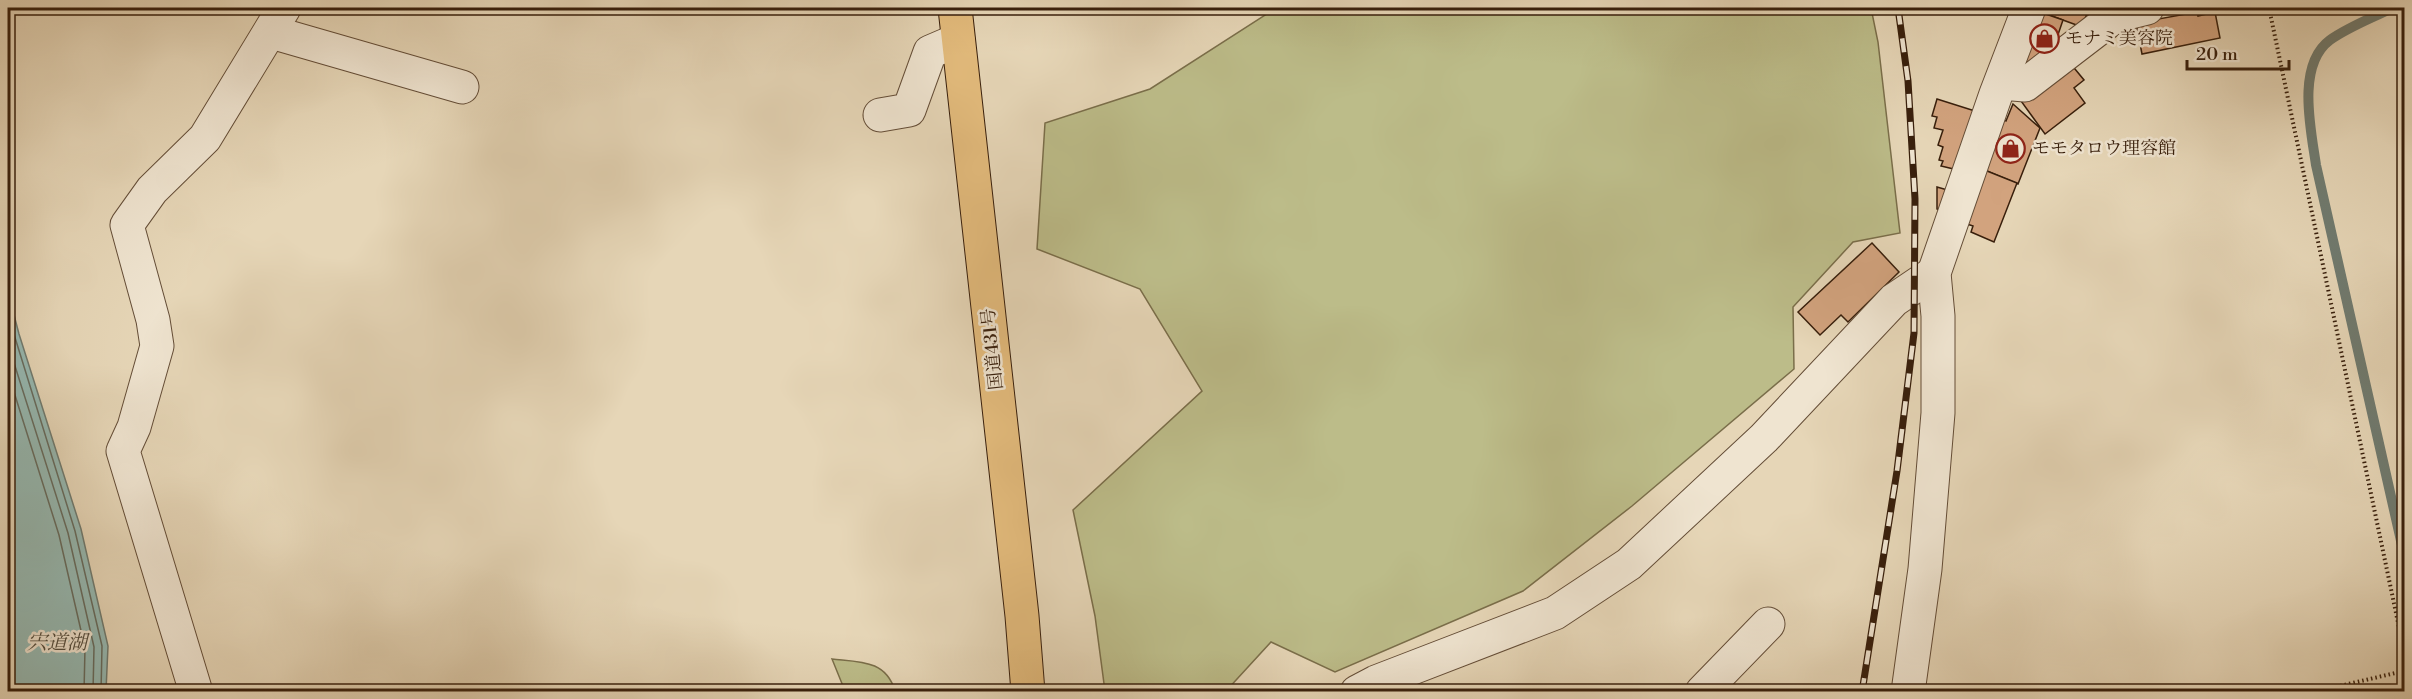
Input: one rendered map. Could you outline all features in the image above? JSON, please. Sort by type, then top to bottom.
[{"type":"highway","name":"国道431号","points":[[955,8],[1021,604],[1028,692]]},
{"type":"street","points":[[1908,692],[1925,569],[1938,413],[1938,316],[1934,273],[2029,8]]},
{"type":"street","points":[[2001,83],[2025,85],[2115,16],[2147,8]]},
{"type":"street","points":[[196,692],[123,451],[134,427],[157,346],[153,320],[127,225],[152,190],[205,138],[278,20],[462,87]]},
{"type":"street","points":[[880,115],[909,110],[930,52],[958,40]]},
{"type":"street","points":[[1358,692],[1376,682],[1555,613],[1629,564],[1764,438],[1894,300],[1934,273]]},
{"type":"street","points":[[1702,692],[1768,624]]},
{"type":"path","points":[[2270,8],[2404,651]]},
{"type":"path","points":[[2314,692],[2404,671]]},
{"type":"green space","points":[[1276,8],[1871,8],[1878,42],[1900,233],[1853,242],[1793,307],[1794,369],[1632,506],[1523,591],[1335,672],[1271,642],[1226,691],[1105,691],[1095,616],[1073,510],[1202,391],[1140,289],[1037,249],[1045,123],[1150,89]]},
{"type":"green space","points":[[832,659],[871,664],[885,673],[895,691],[845,691]]},
{"type":"water","name":"宍道湖","points":[[8,292],[19,334],[81,529],[108,646],[106,691],[8,691]]},
{"type":"building","points":[[2043,8],[2089,8],[2082,27],[2041,12]]},
{"type":"building","name":"モナミ美容院","points":[[2040,12],[2063,20],[2050,58],[2039,69],[2021,62]]},
{"type":"building","points":[[2197,12],[2198,16],[2215,12],[2220,38],[2142,54],[2136,23]]},
{"type":"building","points":[[2070,63],[2084,80],[2074,88],[2085,103],[2045,134],[2021,101]]},
{"type":"building","points":[[1937,99],[1975,111],[1958,170],[1941,166],[1943,161],[1939,160],[1943,147],[1938,145],[1943,130],[1934,128],[1937,117],[1932,116]]},
{"type":"building","name":"モモタロウ理容館","points":[[2013,104],[2040,128],[2018,184],[1982,169],[2001,118],[2006,121]]},
{"type":"building","points":[[1982,169],[2017,183],[1994,242],[1971,232],[1973,226],[1967,224]]},
{"type":"building","points":[[1937,187],[1951,191],[1945,212],[1937,209]]},
{"type":"building","points":[[1872,243],[1899,272],[1848,322],[1841,315],[1820,335],[1798,312]]},
{"type":"waterway","points":[[2392,8],[2337,35],[2319,51],[2309,81],[2308,99],[2316,165],[2404,554]]},
{"type":"railway","points":[[1862,692],[1897,471],[1914,333],[1915,199],[1908,81],[1898,8]]},
{"type":"place","name":"モナミ美容院","points":[[2044,38]]},
{"type":"place","name":"モモタロウ理容館","points":[[2011,148]]}]
